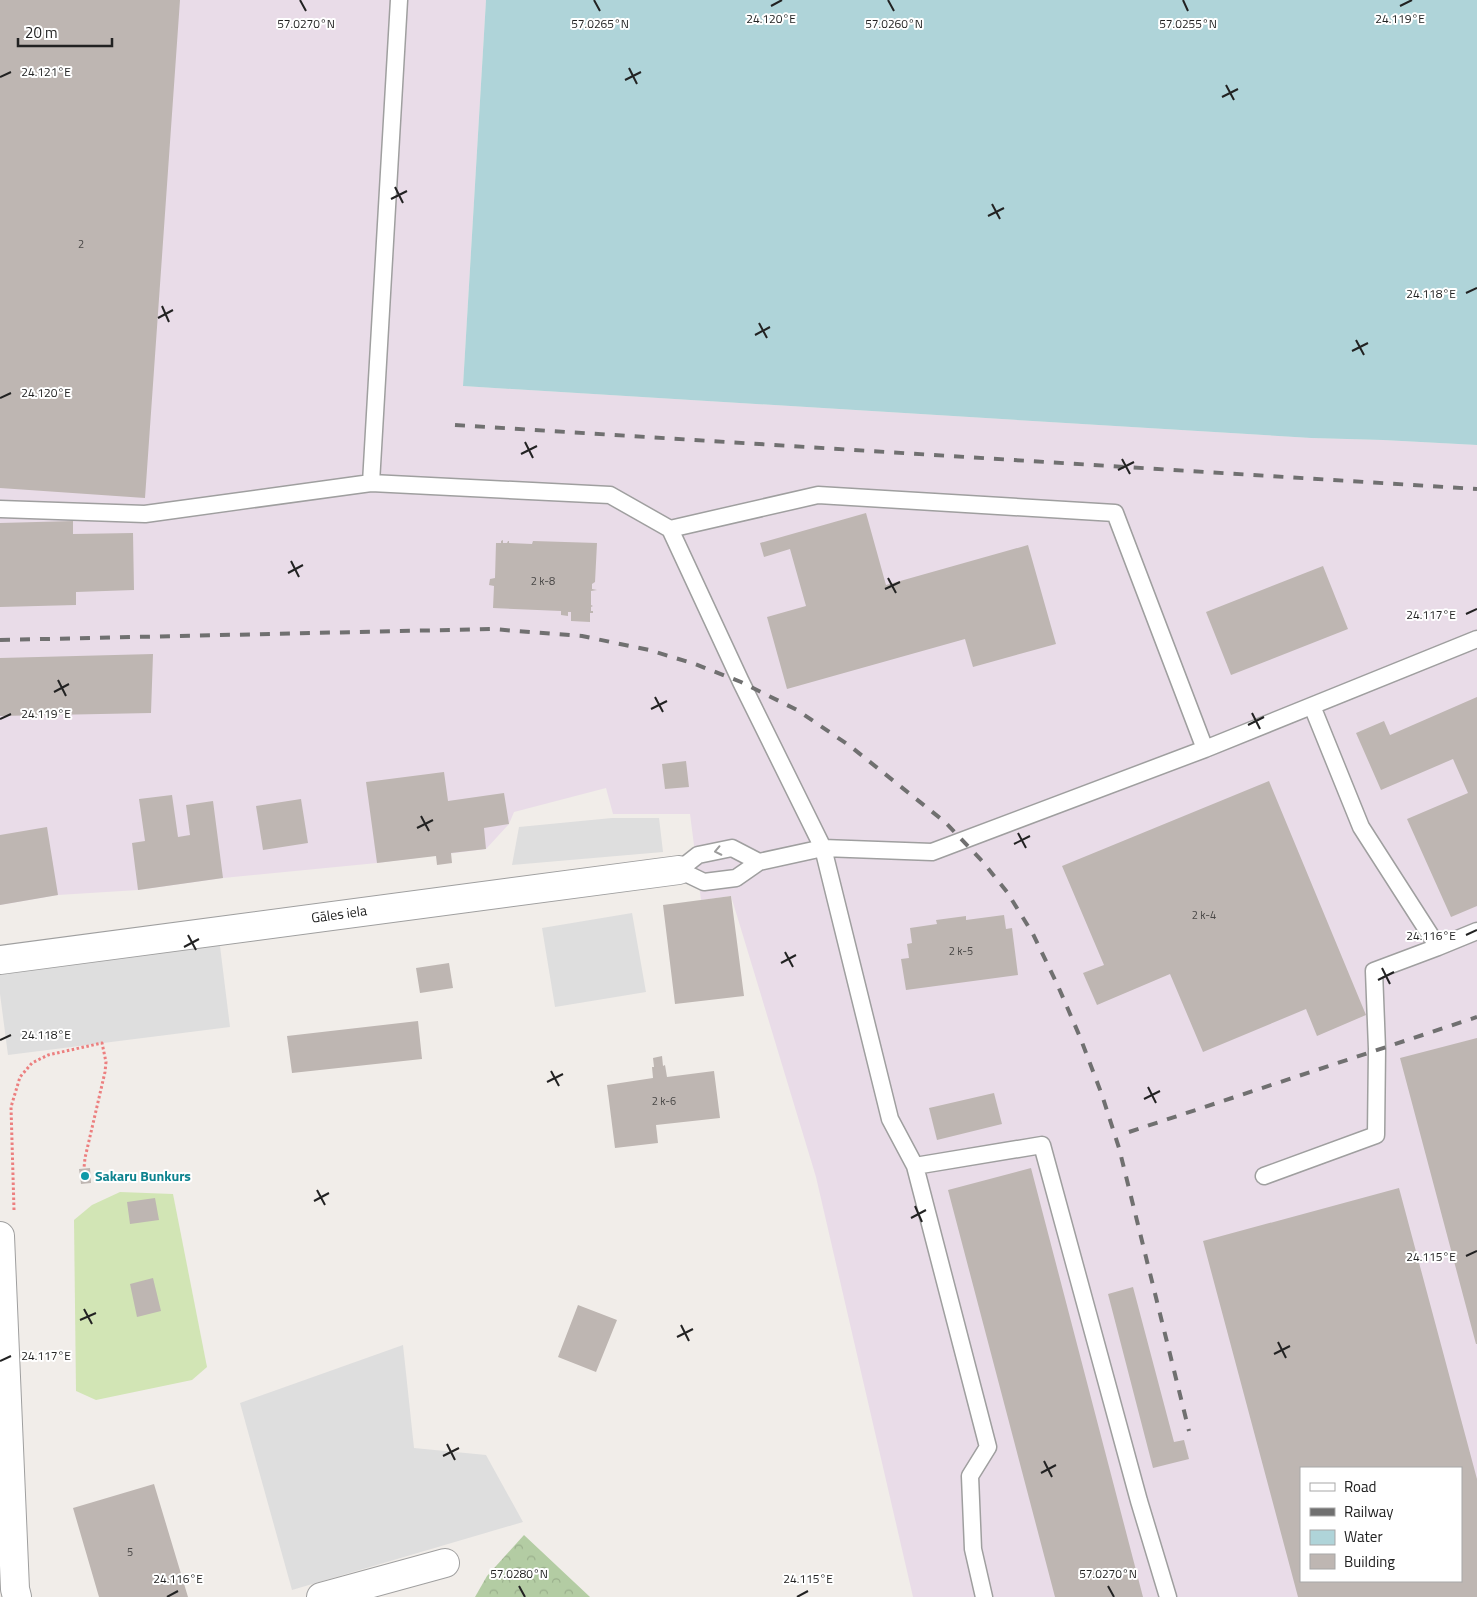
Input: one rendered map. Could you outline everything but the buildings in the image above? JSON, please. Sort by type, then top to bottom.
[{"type":"street","name":"Gāles iela","points":[[0,960],[679,870]]},
{"type":"street","points":[[0,1236],[5,1442],[12,1594]]},
{"type":"street","points":[[321,1597],[446,1563]]},
{"type":"lane","points":[[370,483],[399,0]]},
{"type":"lane","points":[[0,509],[145,514],[370,483],[610,495],[670,529],[741,682],[823,848],[890,1119],[915,1166],[988,1447],[970,1476],[973,1549],[984,1597]]},
{"type":"lane","points":[[670,529],[818,495],[1114,513],[1205,749]]},
{"type":"lane","points":[[759,862],[732,848],[698,855],[679,870],[704,882],[736,878],[759,862],[823,848],[932,852],[1205,749],[1477,639]]},
{"type":"lane","points":[[1312,706],[1361,828],[1438,947]]},
{"type":"lane","points":[[1264,1176],[1376,1135],[1377,1049],[1374,971],[1477,931]]},
{"type":"lane","points":[[915,1166],[1042,1145],[1139,1501],[1168,1597]]},
{"type":"path","points":[[14,1212],[11,1107],[20,1077],[32,1062],[48,1055],[102,1043],[106,1062],[105,1072],[84,1168]]},
{"type":"shaded area","points":[[0,0],[486,0],[463,386],[1311,438],[1477,445],[1477,1597],[913,1597],[816,1177],[731,896],[701,900],[690,814],[613,814],[606,788],[514,812],[509,824],[486,849],[377,863],[223,878],[138,890],[58,895],[0,905]]},
{"type":"shaded area","points":[[612,818],[659,818],[663,852],[512,865],[519,827]]},
{"type":"shaded area","points":[[632,913],[646,992],[555,1007],[542,928]]},
{"type":"shaded area","points":[[219,938],[230,1027],[8,1055],[0,994],[0,966]]},
{"type":"shaded area","points":[[403,1345],[414,1448],[486,1455],[523,1522],[292,1590],[240,1403]]},
{"type":"green space","points":[[120,1192],[173,1194],[207,1367],[192,1380],[96,1400],[76,1391],[74,1220],[92,1205]]},
{"type":"green space","points":[[524,1535],[590,1597],[475,1597],[487,1576]]},
{"type":"water","points":[[486,0],[1477,0],[1477,445],[1311,438],[463,386]]},
{"type":"railway","points":[[455,425],[1477,489]]},
{"type":"railway","points":[[0,640],[492,629],[582,636],[649,650],[695,664],[741,682],[797,710],[850,746],[945,822],[983,862],[1007,892],[1033,934],[1080,1037],[1102,1095],[1119,1148],[1189,1431]]},
{"type":"railway","points":[[1129,1132],[1477,1017]]},
{"type":"place","name":"Sakaru Bunkurs","points":[[85,1176]]}]
